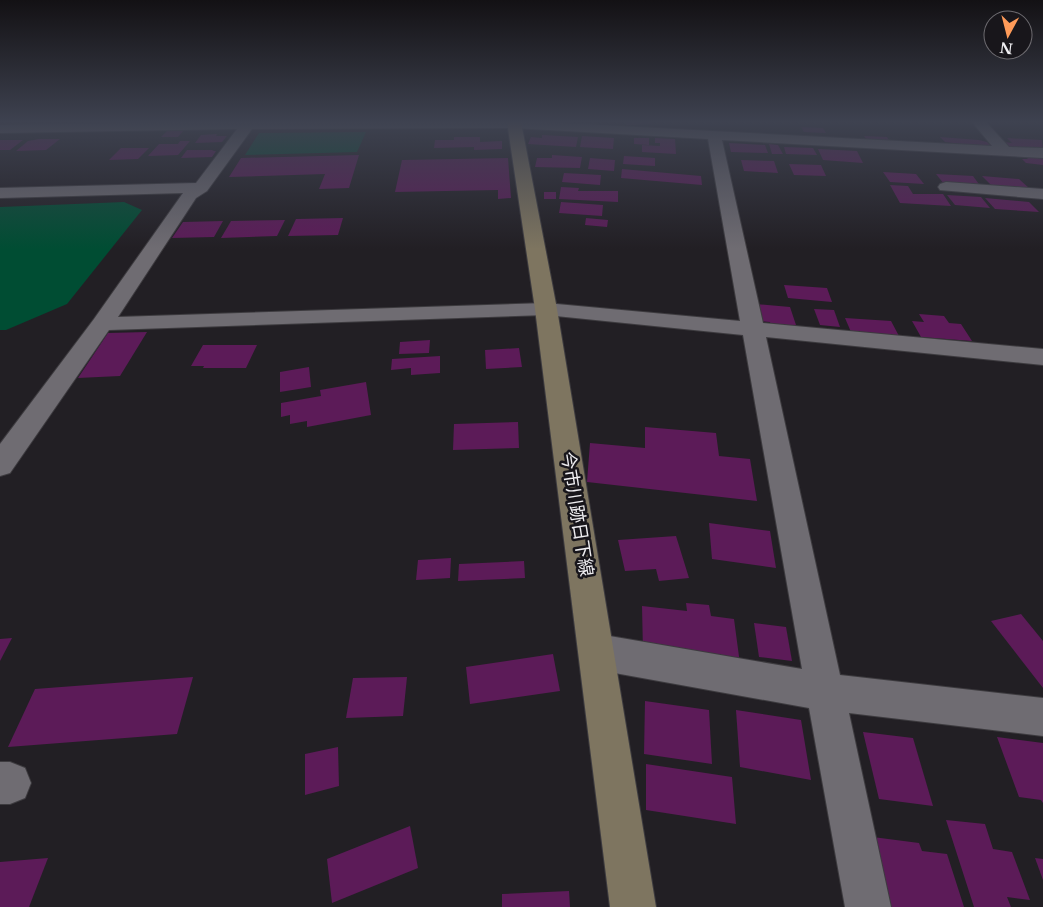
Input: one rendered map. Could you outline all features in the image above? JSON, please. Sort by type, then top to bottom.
[{"type":"street","points":[[0,465],[102,324],[190,195],[200,188],[218,164]]},
{"type":"street","name":"今市川跡日下線","points":[[521,164],[546,309],[598,652],[633,907]]},
{"type":"street","points":[[720,164],[868,907]]},
{"type":"street","points":[[946,187],[1043,194]]},
{"type":"street","points":[[0,193],[200,188]]},
{"type":"street","points":[[102,324],[546,309],[1043,357]]},
{"type":"street","points":[[598,652],[825,692],[1043,717]]},
{"type":"green space","points":[[124,202],[142,210],[67,304],[6,330],[0,330],[0,207]]},
{"type":"building","points":[[237,164],[356,164],[349,188],[319,189],[325,174],[229,177]]},
{"type":"building","points":[[401,164],[508,164],[511,198],[498,199],[498,190],[395,192]]},
{"type":"building","points":[[536,164],[581,164],[580,168],[535,167]]},
{"type":"building","points":[[589,164],[615,164],[614,171],[588,169]]},
{"type":"building","points":[[628,164],[655,164],[655,166]]},
{"type":"building","points":[[742,164],[775,164],[778,173],[744,171]]},
{"type":"building","points":[[789,164],[821,165],[826,176],[794,175]]},
{"type":"building","points":[[622,169],[701,176],[702,185],[621,178]]},
{"type":"building","points":[[883,172],[916,174],[924,184],[890,182]]},
{"type":"building","points":[[564,173],[601,175],[600,185],[562,182]]},
{"type":"building","points":[[936,174],[973,176],[981,187],[944,184]]},
{"type":"building","points":[[982,176],[1019,179],[1030,189],[994,188]]},
{"type":"building","points":[[890,185],[908,186],[913,194],[943,194],[951,206],[900,203]]},
{"type":"building","points":[[561,187],[579,188],[578,191],[618,191],[618,202],[559,199]]},
{"type":"building","points":[[544,192],[556,192],[556,199],[544,199]]},
{"type":"building","points":[[947,195],[981,197],[990,208],[955,205]]},
{"type":"building","points":[[985,198],[1029,202],[1039,212],[995,209]]},
{"type":"building","points":[[561,202],[603,205],[602,216],[559,213]]},
{"type":"building","points":[[343,218],[338,235],[288,236],[296,219]]},
{"type":"building","points":[[586,218],[608,220],[607,227],[585,225]]},
{"type":"building","points":[[285,220],[277,236],[221,238],[231,221]]},
{"type":"building","points":[[223,221],[214,237],[172,238],[183,222]]},
{"type":"building","points":[[784,285],[827,288],[832,302],[788,298]]},
{"type":"building","points":[[755,304],[790,307],[798,331],[772,329],[770,322],[759,321]]},
{"type":"building","points":[[814,309],[834,310],[840,327],[820,325]]},
{"type":"building","points":[[919,314],[944,316],[949,323],[961,324],[972,341],[921,337],[912,321],[924,322]]},
{"type":"building","points":[[845,318],[891,321],[899,336],[851,332]]},
{"type":"building","points":[[147,332],[120,376],[78,378],[108,333]]},
{"type":"building","points":[[430,340],[429,353],[399,354],[400,342]]},
{"type":"building","points":[[203,345],[257,345],[246,368],[203,368],[204,366],[191,366]]},
{"type":"building","points":[[519,348],[522,367],[486,369],[485,350]]},
{"type":"building","points":[[440,356],[440,373],[411,375],[411,368],[391,370],[392,359]]},
{"type":"building","points":[[309,367],[311,387],[280,392],[280,372]]},
{"type":"building","points":[[366,382],[371,415],[307,427],[307,421],[290,424],[290,415],[281,417],[281,403],[321,396],[320,390]]},
{"type":"building","points":[[518,422],[519,448],[453,450],[454,424]]},
{"type":"building","points":[[645,427],[716,433],[719,456],[750,459],[757,501],[587,482],[590,443],[645,448]]},
{"type":"building","points":[[709,523],[770,531],[776,568],[712,559]]},
{"type":"building","points":[[676,536],[689,578],[659,581],[656,569],[625,571],[618,540]]},
{"type":"building","points":[[451,558],[450,578],[416,580],[418,560]]},
{"type":"building","points":[[524,561],[525,578],[458,581],[459,564]]},
{"type":"building","points":[[686,603],[709,605],[711,616],[734,619],[740,664],[643,652],[642,606],[687,611]]},
{"type":"building","points":[[1021,614],[1043,641],[1043,688],[991,621]]},
{"type":"building","points":[[754,623],[786,627],[792,661],[759,657]]},
{"type":"building","points":[[12,638],[0,661],[0,639]]},
{"type":"building","points":[[553,654],[560,691],[470,704],[466,667]]},
{"type":"building","points":[[193,677],[177,734],[8,747],[35,689]]},
{"type":"building","points":[[407,677],[403,716],[346,718],[353,678]]},
{"type":"building","points":[[645,701],[709,710],[712,764],[644,754]]},
{"type":"building","points":[[736,710],[801,720],[811,780],[740,767]]},
{"type":"building","points":[[863,732],[913,738],[933,806],[879,799]]},
{"type":"building","points":[[997,737],[1043,743],[1043,803],[1041,800],[1019,797]]},
{"type":"building","points":[[338,747],[339,786],[305,795],[305,754]]},
{"type":"building","points":[[646,764],[732,777],[736,824],[646,810]]},
{"type":"building","points":[[946,820],[985,824],[993,849],[1012,852],[1030,900],[1007,897],[1011,907],[974,907]]},
{"type":"building","points":[[410,826],[418,868],[332,903],[327,859]]},
{"type":"building","points":[[865,836],[919,843],[922,851],[947,854],[964,907],[888,907]]},
{"type":"building","points":[[48,858],[29,907],[0,907],[0,862]]},
{"type":"building","points":[[1035,858],[1043,859],[1043,880]]},
{"type":"building","points":[[569,891],[570,907],[502,907],[502,894]]}]
